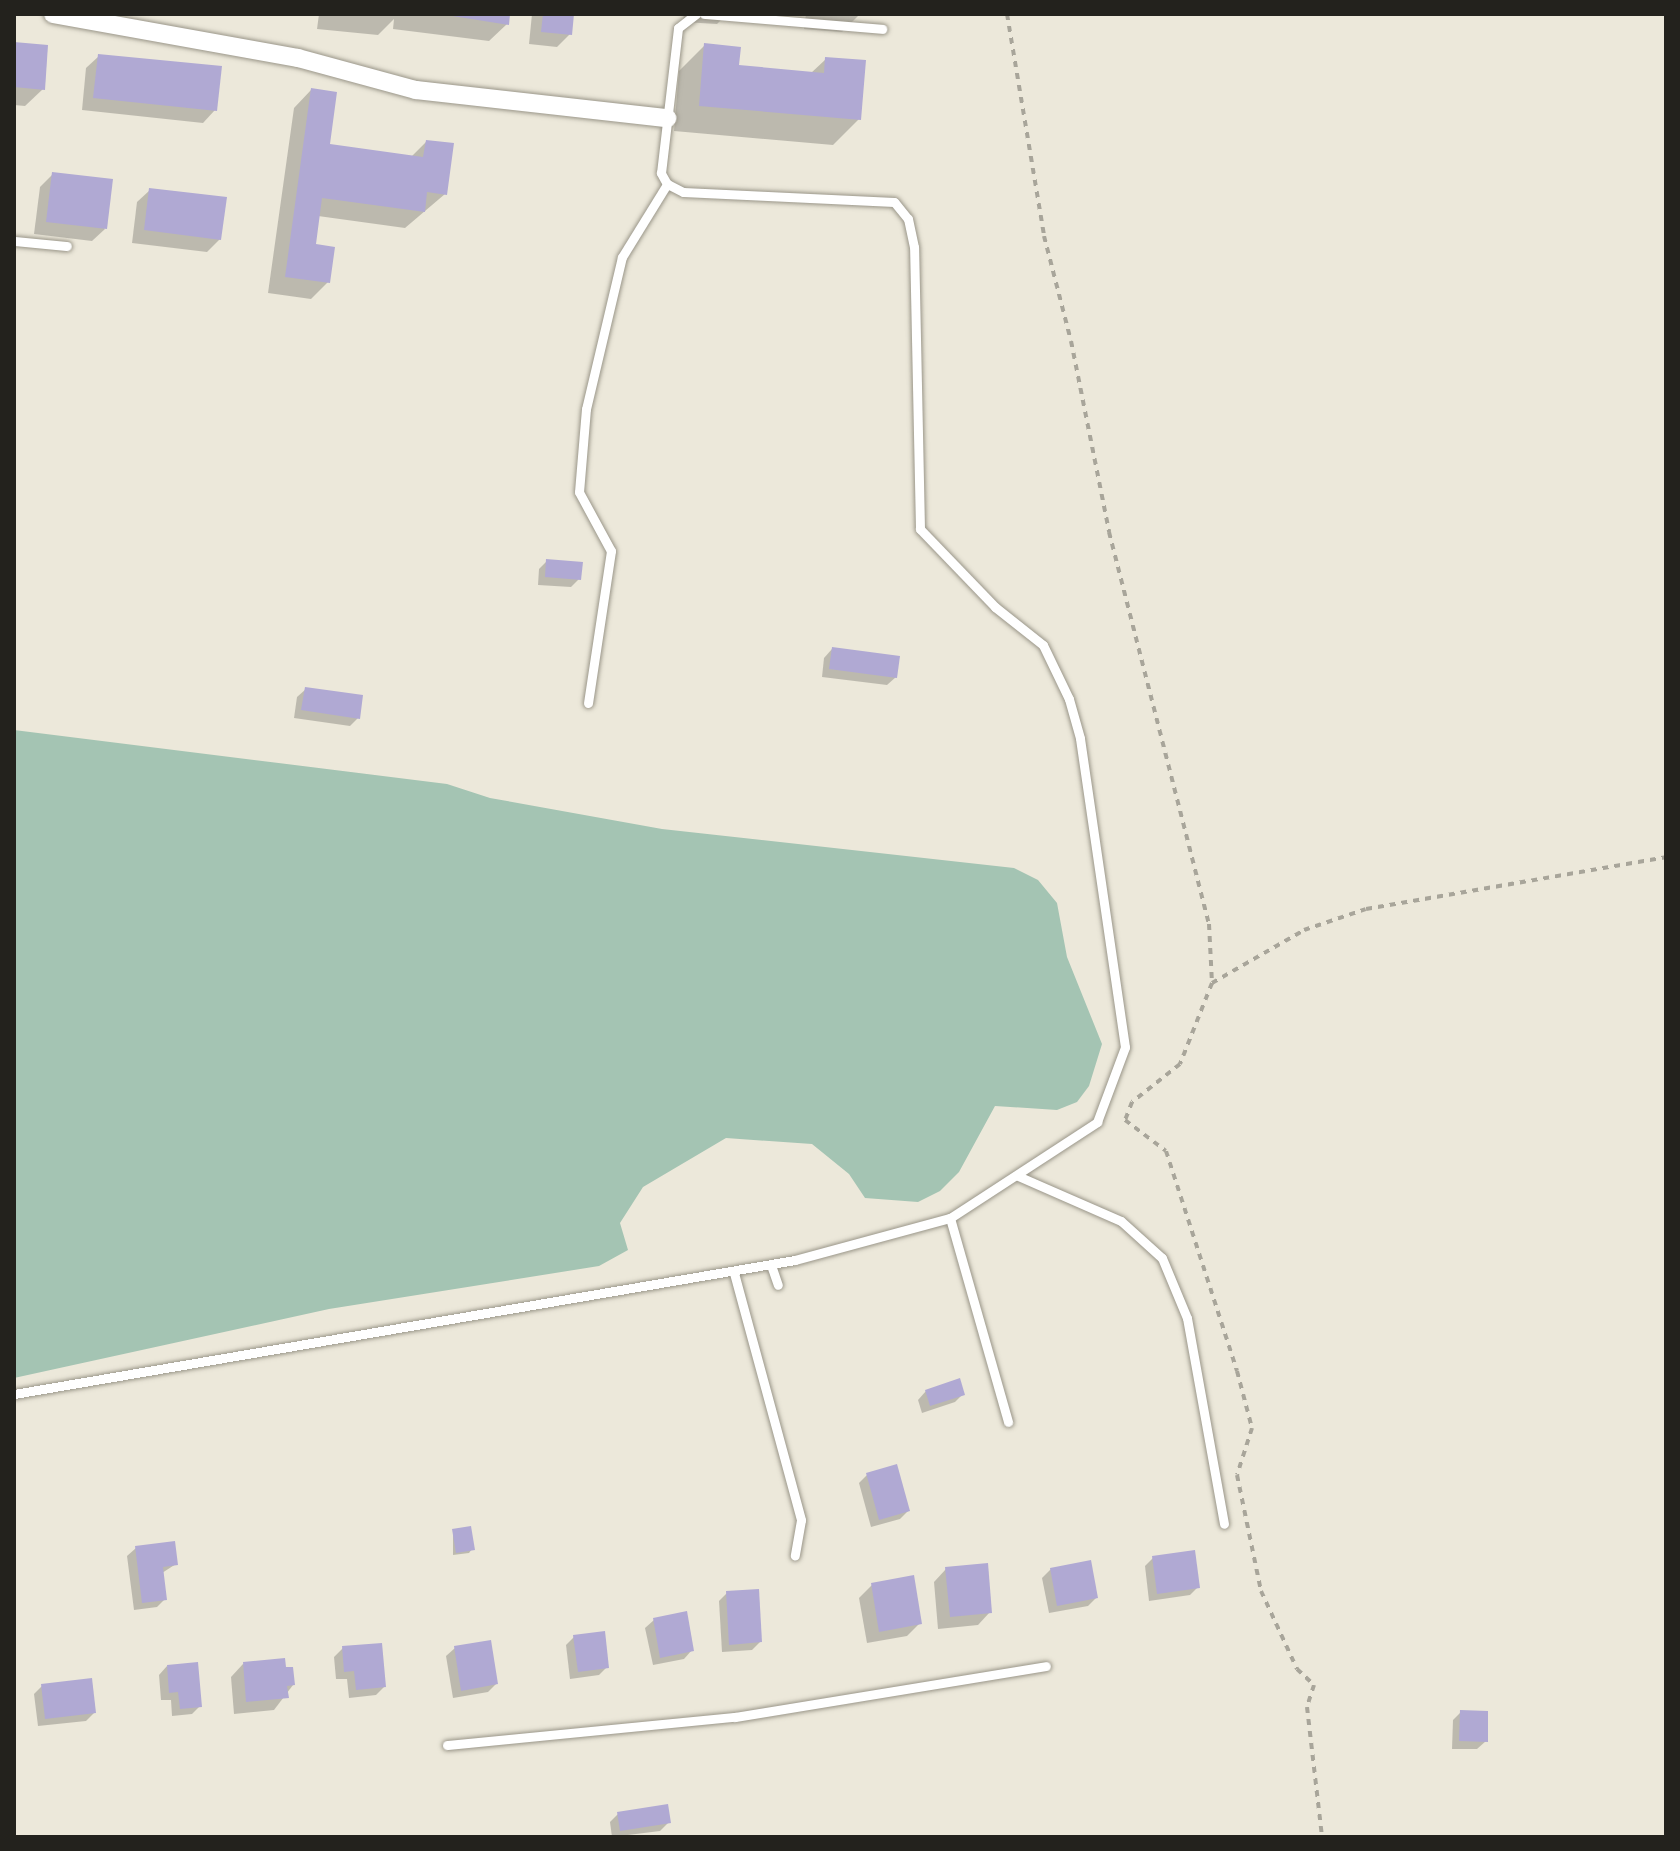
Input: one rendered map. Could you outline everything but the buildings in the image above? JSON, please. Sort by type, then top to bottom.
[{"type":"street","points":[[53,14],[298,58],[416,90],[667,118]]},
{"type":"lane","points":[[14,1394],[771,1265],[950,1218],[1097,1122],[1117,1077],[1125,1047],[1115,950],[1069,699],[1043,645],[995,607],[920,529],[914,247],[908,219],[894,202],[683,192],[667,184],[661,173],[678,28],[696,14]]},
{"type":"lane","points":[[704,14],[882,29]]},
{"type":"lane","points":[[588,703],[611,551],[579,492],[586,409],[622,257],[667,184]]},
{"type":"lane","points":[[14,241],[67,246]]},
{"type":"lane","points":[[1018,1176],[1121,1221],[1162,1258],[1187,1318],[1224,1524]]},
{"type":"lane","points":[[950,1218],[1008,1422]]},
{"type":"lane","points":[[771,1265],[778,1285]]},
{"type":"lane","points":[[734,1273],[801,1520],[795,1555]]},
{"type":"lane","points":[[447,1745],[735,1717],[1046,1666]]},
{"type":"path","points":[[1007,14],[1044,236],[1071,341],[1109,532],[1209,924],[1212,983],[1180,1064],[1132,1102],[1125,1120],[1166,1151],[1237,1371],[1252,1428],[1237,1475],[1261,1591],[1297,1669],[1314,1685],[1307,1707],[1322,1837]]},
{"type":"path","points":[[1212,983],[1304,930],[1366,909],[1666,857]]},
{"type":"green space","points":[[14,730],[447,784],[490,798],[662,829],[1014,868],[1038,880],[1057,903],[1067,957],[1102,1044],[1089,1086],[1077,1102],[1057,1110],[995,1106],[959,1172],[940,1191],[918,1202],[865,1198],[849,1174],[812,1144],[726,1138],[643,1187],[620,1223],[628,1250],[599,1266],[329,1309],[14,1378]]}]
